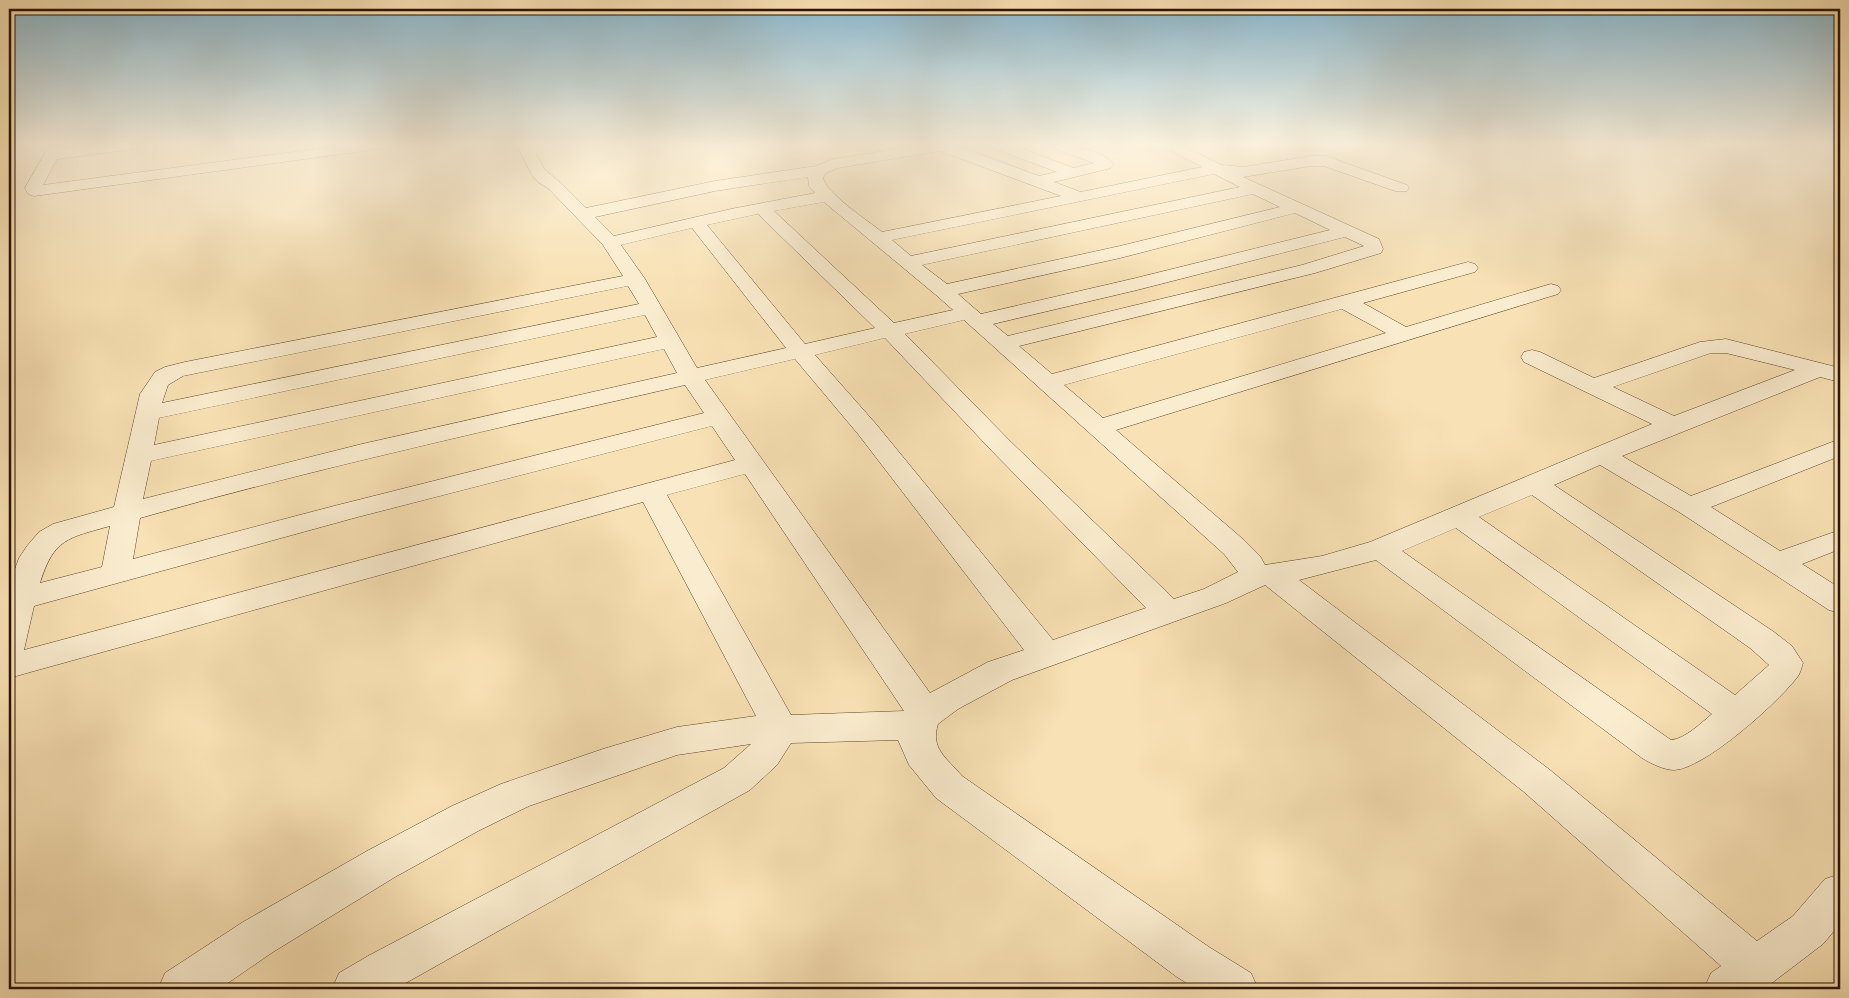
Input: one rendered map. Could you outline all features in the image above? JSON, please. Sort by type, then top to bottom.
[{"type":"street","points":[[559,192],[610,242],[635,279],[692,377],[922,720]]},
{"type":"street","points":[[583,214],[689,192]]},
{"type":"street","points":[[610,242],[761,208],[802,192]]},
{"type":"street","points":[[832,192],[878,238],[973,317],[1234,547],[1249,563],[1537,781],[1742,979],[1808,930],[1840,893]]},
{"type":"street","points":[[1067,192],[1082,197]]},
{"type":"street","points":[[878,238],[1108,192]]},
{"type":"street","points":[[908,262],[1242,192]]},
{"type":"street","points":[[1003,344],[1299,271],[1374,249],[1373,244],[1260,192]]},
{"type":"street","points":[[761,208],[890,331],[1001,446],[1168,612]]},
{"type":"street","points":[[943,291],[1120,252],[1296,208]]},
{"type":"street","points":[[696,222],[800,352],[867,429],[1046,655]]},
{"type":"street","points":[[9,646],[14,600],[38,550],[48,538],[72,528],[238,482],[362,452],[890,331],[973,317],[1137,284],[1346,231]]},
{"type":"street","points":[[1046,383],[1468,268]]},
{"type":"street","points":[[116,573],[126,512],[148,413],[157,382],[164,375],[174,371],[635,279]]},
{"type":"street","points":[[1097,428],[1552,290]]},
{"type":"street","points":[[1345,302],[1405,335]]},
{"type":"street","points":[[148,413],[651,308]]},
{"type":"street","points":[[139,456],[670,340]]},
{"type":"street","points":[[1593,386],[1708,347],[1717,346],[1830,372]]},
{"type":"street","points":[[1532,357],[1673,425]]},
{"type":"street","points":[[1235,989],[1193,962],[950,787],[922,755],[916,739],[922,720],[946,700],[1000,671],[1215,596],[1263,574],[1302,571],[1341,562],[1380,549],[1673,425],[1830,372]]},
{"type":"street","points":[[14,600],[344,512],[719,417]]},
{"type":"street","points":[[1690,506],[1840,447]]},
{"type":"street","points":[[1603,456],[1690,506],[1840,602]]},
{"type":"street","points":[[9,666],[751,464]]},
{"type":"street","points":[[1380,549],[1637,736],[1659,750],[1672,755],[1684,754],[1737,714],[1784,671],[1786,663],[1780,655],[1762,640],[1534,484]]},
{"type":"street","points":[[651,491],[781,729]]},
{"type":"street","points":[[1458,516],[1737,714]]},
{"type":"street","points":[[1779,562],[1840,539]]},
{"type":"street","points":[[181,989],[258,937],[381,864],[466,818],[515,795],[602,764],[677,741],[753,730],[922,720]]},
{"type":"street","points":[[355,989],[384,971],[737,779],[764,755],[781,729]]}]
